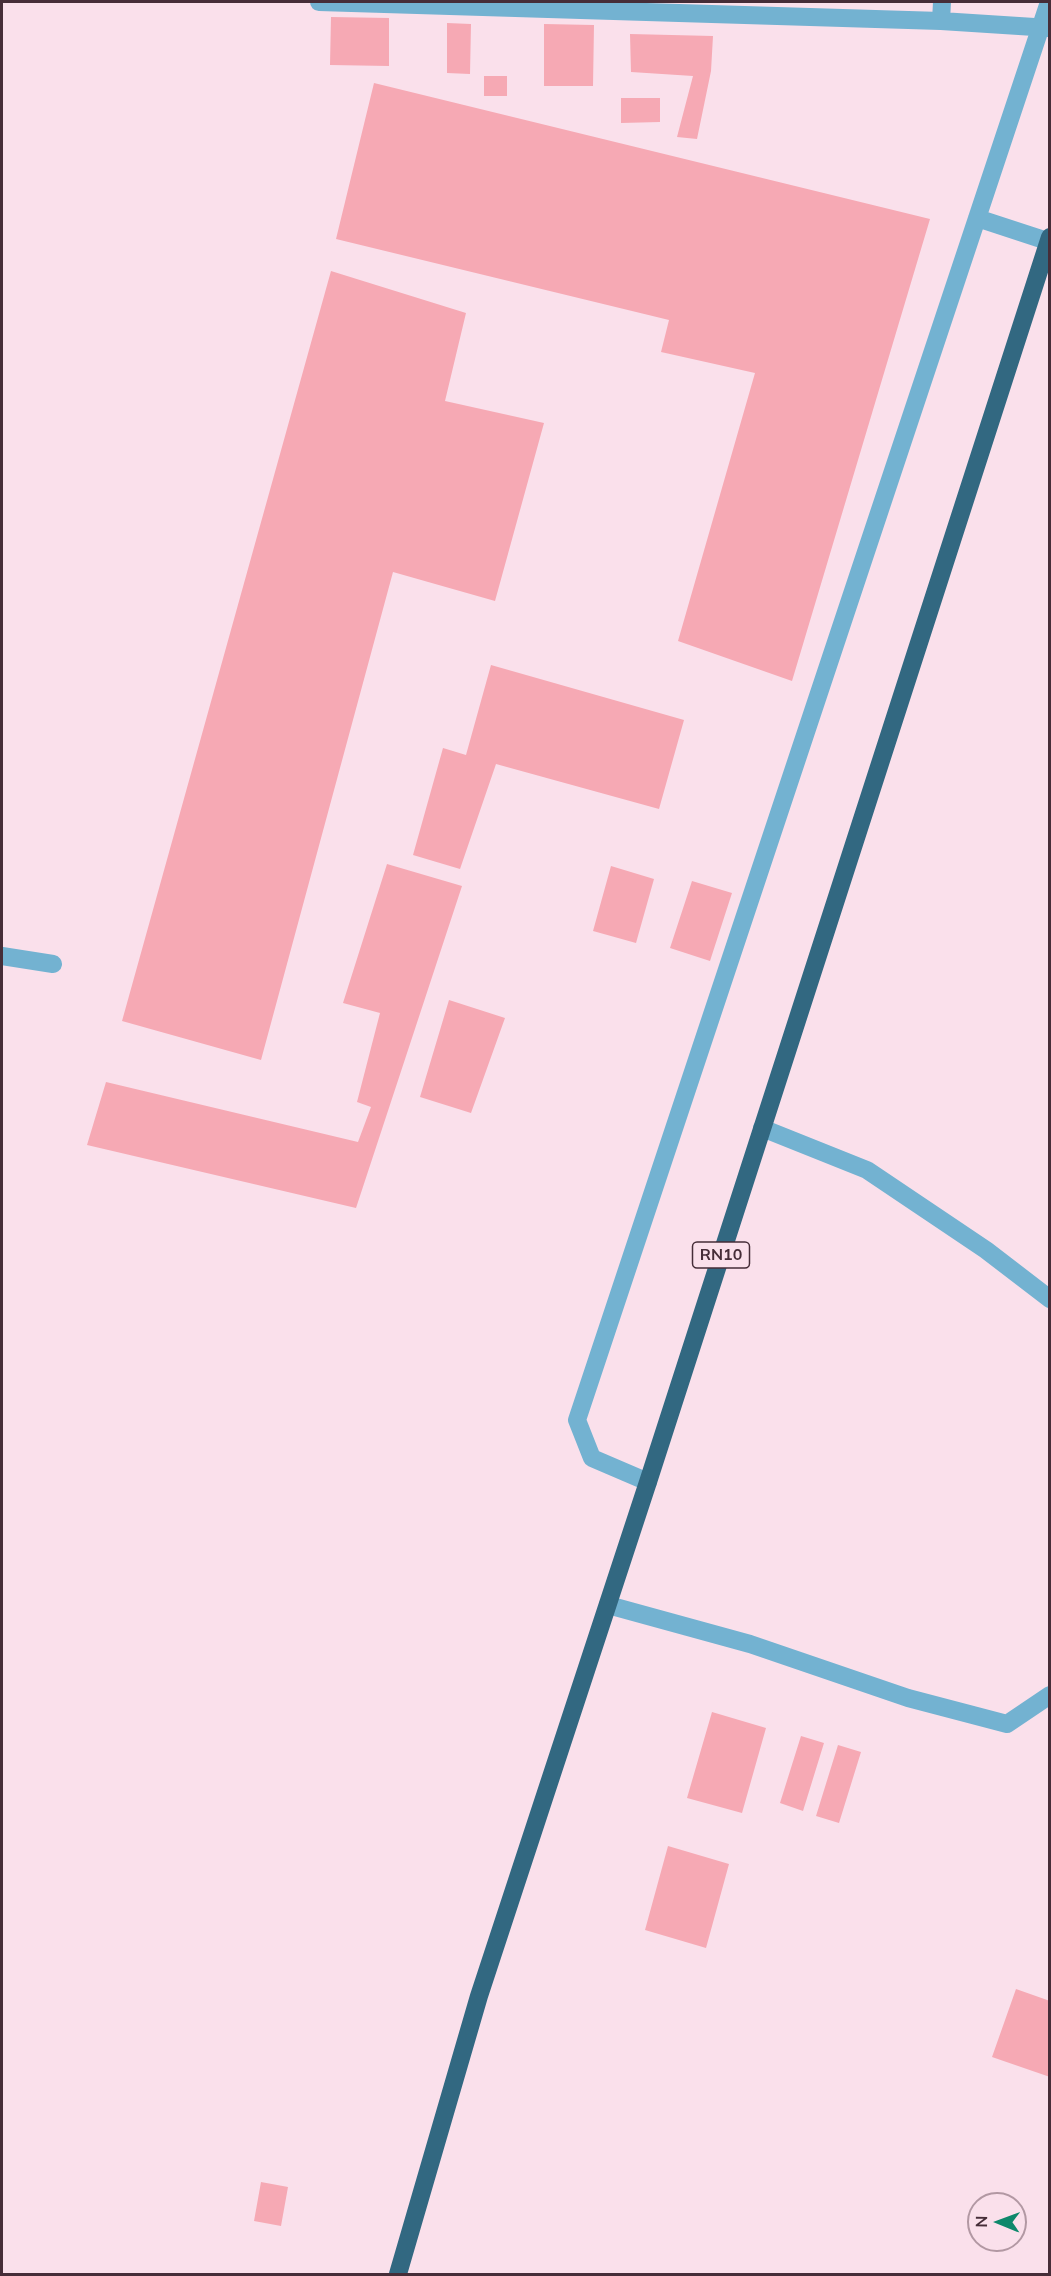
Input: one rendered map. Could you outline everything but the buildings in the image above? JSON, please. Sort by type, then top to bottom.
[{"type":"highway","name":"RN10","points":[[398,2274],[479,1996],[648,1482],[1049,240]]},
{"type":"street","points":[[319,2],[521,4],[941,21],[1045,28]]},
{"type":"street","points":[[941,21],[942,2]]},
{"type":"street","points":[[648,1482],[592,1458],[577,1420],[978,218],[1045,28],[1049,2]]},
{"type":"street","points":[[978,218],[1049,240]]},
{"type":"street","points":[[2,956],[53,964]]},
{"type":"street","points":[[762,1128],[867,1170],[986,1250],[1050,1299]]},
{"type":"street","points":[[608,1605],[750,1644],[908,1698],[1007,1724],[1050,1695]]}]
